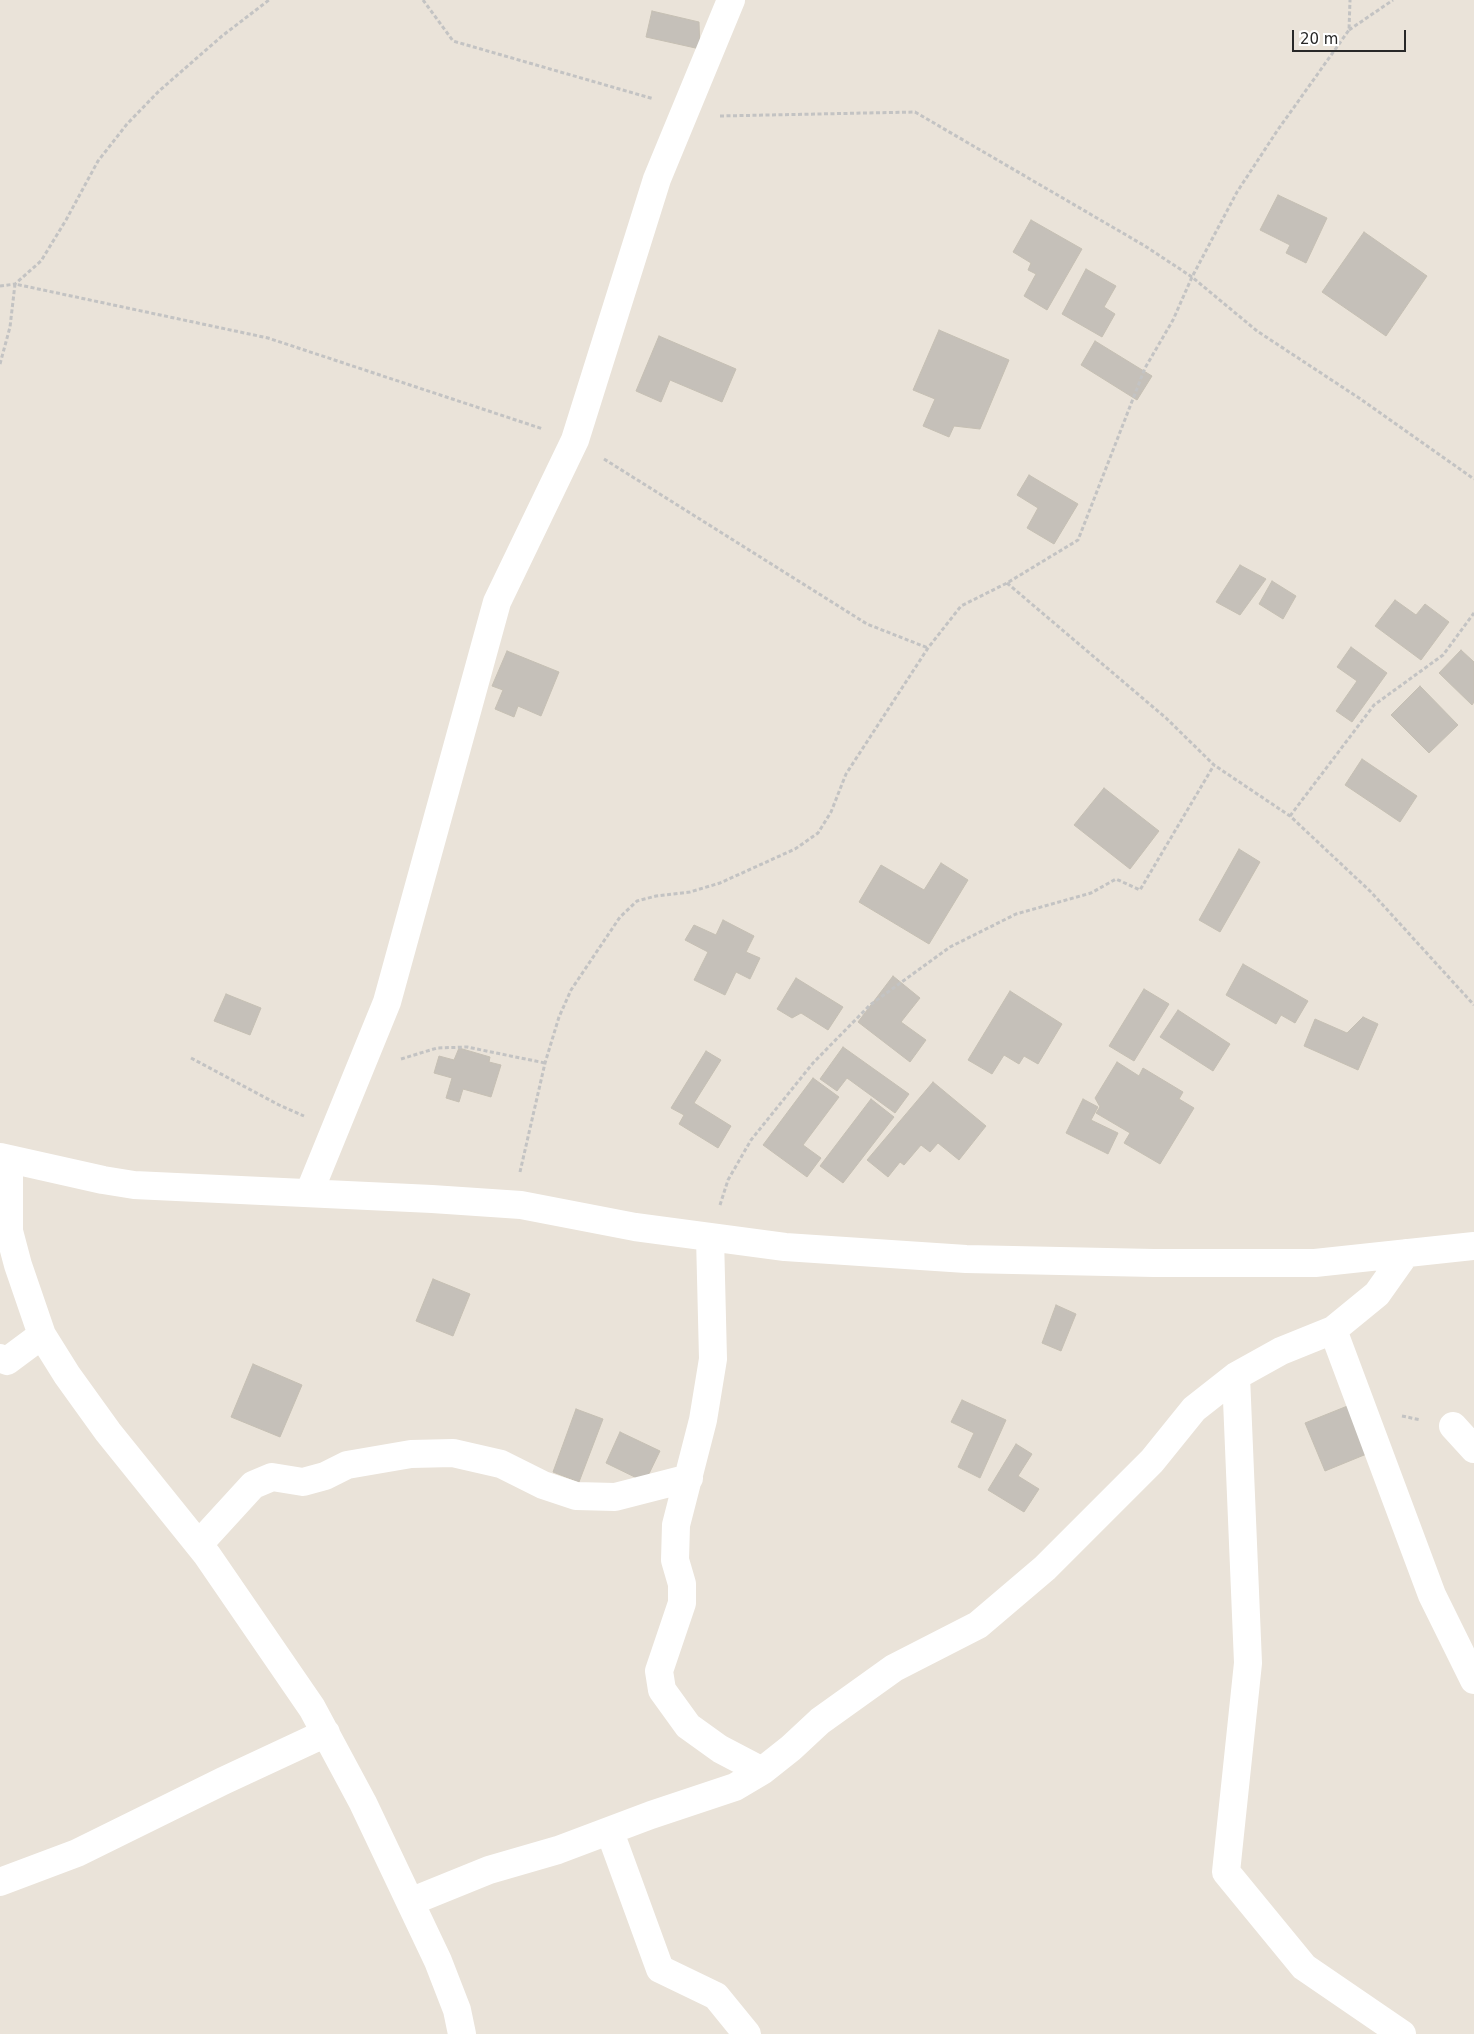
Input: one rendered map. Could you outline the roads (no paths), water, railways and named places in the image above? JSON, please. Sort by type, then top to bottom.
[{"type":"street","points":[[309,1194],[387,1002],[496,602],[575,440],[657,179],[731,0]]},
{"type":"street","points":[[462,2034],[457,2010],[438,1961],[363,1803],[312,1708],[199,1544],[108,1432],[67,1375],[42,1335],[18,1265],[9,1231],[4,1158],[134,1185],[512,1204],[636,1227],[785,1247],[966,1259],[1144,1263],[1315,1263],[1474,1246]]},
{"type":"street","points":[[710,1237],[713,1360],[703,1420],[676,1525],[674,1560],[682,1584],[682,1603],[659,1672],[662,1690],[688,1726],[720,1749],[762,1771]]},
{"type":"street","points":[[410,1902],[489,1870],[558,1850],[651,1815],[735,1787],[762,1771],[791,1748],[820,1721],[894,1668],[978,1625],[1045,1568],[1152,1461],[1194,1409],[1236,1376],[1281,1352],[1333,1330],[1377,1294],[1406,1253]]},
{"type":"street","points":[[1333,1330],[1432,1595],[1474,1680]]},
{"type":"street","points":[[0,1358],[7,1361],[42,1335]]},
{"type":"street","points":[[1236,1376],[1248,1663],[1226,1872],[1304,1967],[1402,2034]]},
{"type":"street","points":[[1453,1426],[1474,1449]]},
{"type":"street","points":[[199,1544],[252,1485],[272,1477],[303,1482],[324,1476],[347,1465],[411,1454],[453,1453],[502,1464],[543,1485],[576,1496],[614,1497],[689,1478]]},
{"type":"street","points":[[0,1882],[77,1853],[326,1733]]},
{"type":"street","points":[[610,1832],[660,1969],[716,1996],[747,2034]]}]
